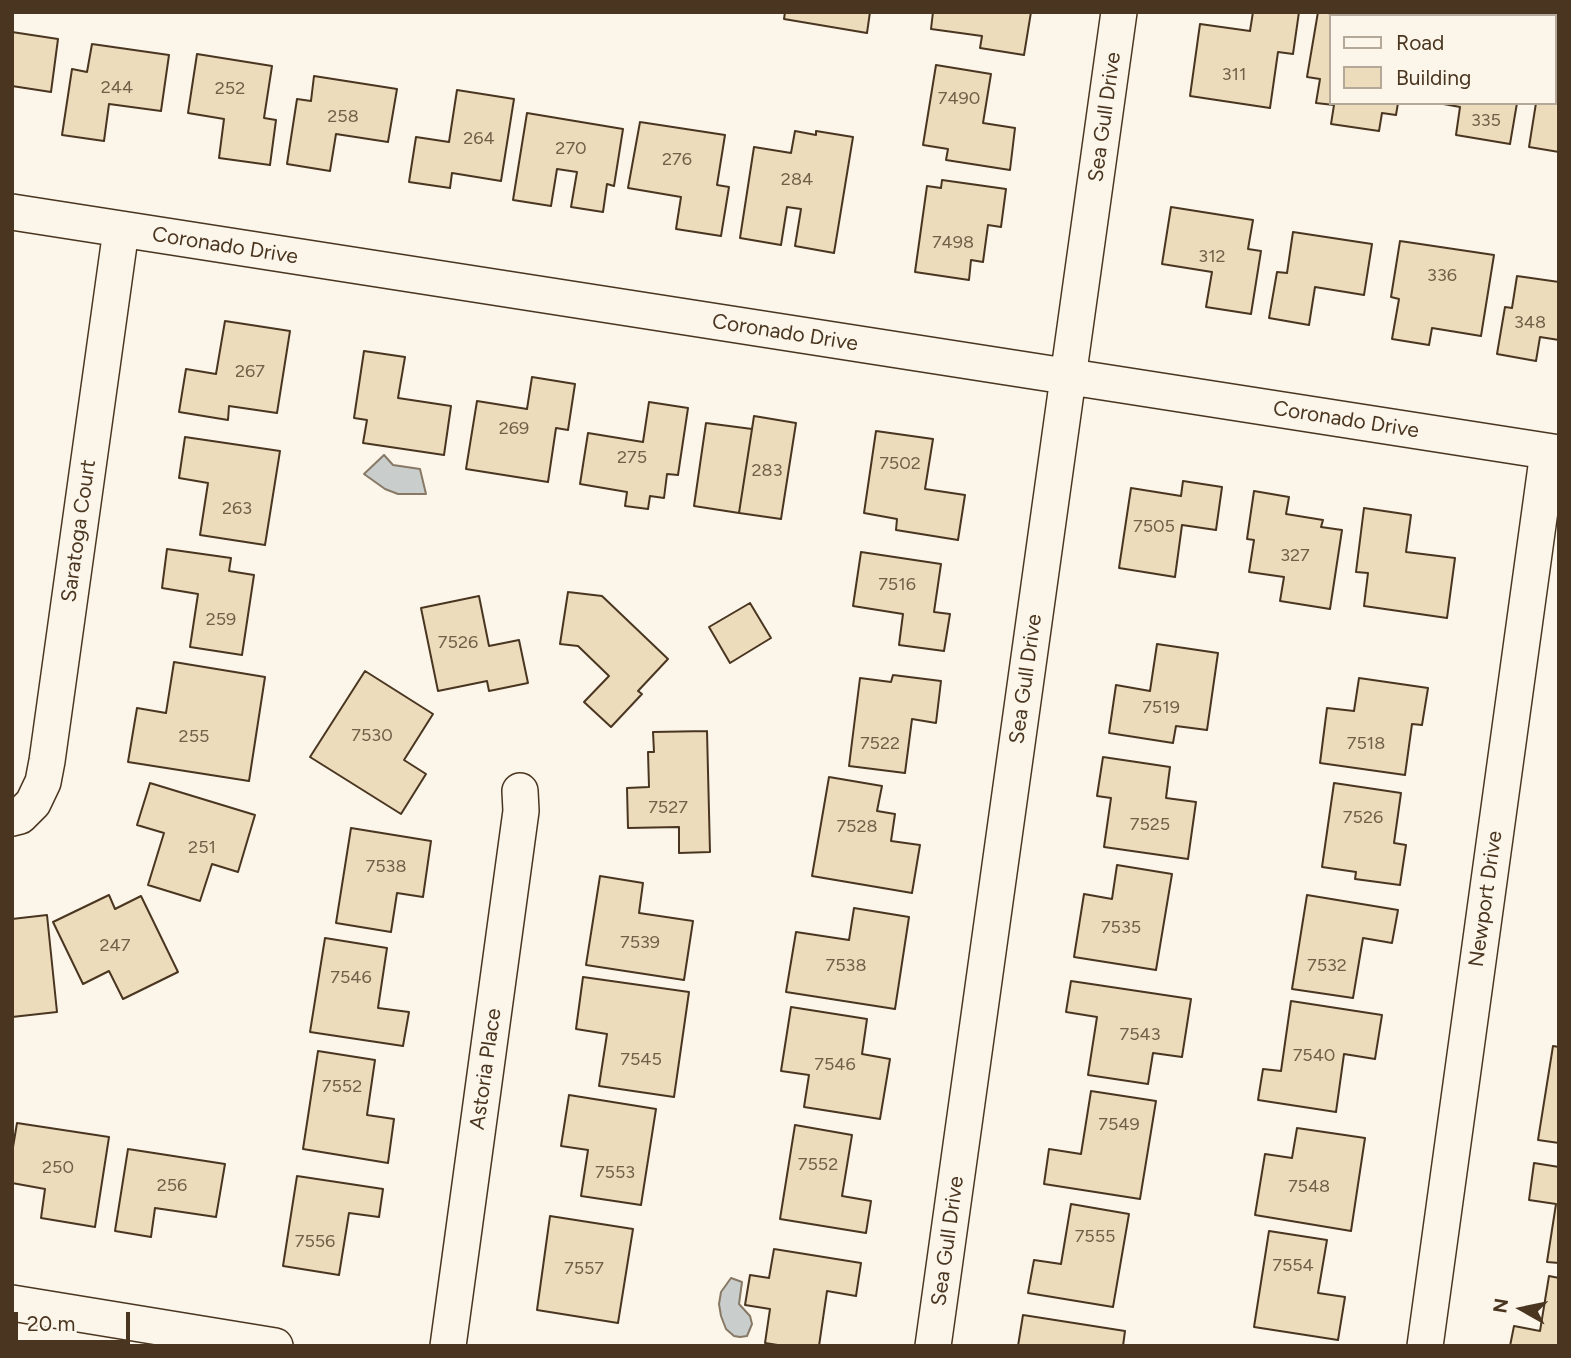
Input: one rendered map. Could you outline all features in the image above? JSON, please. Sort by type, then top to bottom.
[{"type":"street","name":"Sea Gull Drive","points":[[933,1346],[1119,12]]},
{"type":"street","name":"Coronado Drive","points":[[12,212],[1553,452]]},
{"type":"street","name":"Saratoga Court","points":[[12,818],[20,816],[33,803],[43,782],[47,761],[121,230]]},
{"type":"street","name":"Newport Drive","points":[[1425,1346],[1553,452]]},
{"type":"street","name":"Astoria Place","points":[[448,1346],[521,811],[520,791]]},
{"type":"street","points":[[12,1303],[275,1346]]},
{"type":"shaded area","points":[[384,455],[393,465],[420,469],[426,494],[398,494],[385,489],[364,474]]},
{"type":"shaded area","points":[[731,1278],[742,1282],[739,1304],[750,1316],[752,1324],[747,1336],[734,1336],[726,1329],[721,1316],[721,1292]]},
{"type":"building","points":[[785,12],[870,12],[867,33],[784,19]]},
{"type":"building","points":[[933,12],[1031,12],[1024,55],[980,48],[982,36],[931,29]]},
{"type":"building","points":[[1253,12],[1299,12],[1293,54],[1278,52],[1270,108],[1190,96],[1200,24],[1250,31]]},
{"type":"building","points":[[1318,12],[1336,14],[1330,14],[1330,105],[1316,103],[1320,79],[1307,77]]},
{"type":"building","points":[[12,32],[58,39],[51,92],[12,86]]},
{"type":"building","points":[[92,44],[169,55],[161,111],[109,104],[104,141],[62,135],[72,69],[87,72]]},
{"type":"building","points":[[197,54],[272,66],[264,118],[276,120],[270,165],[219,158],[224,119],[188,113]]},
{"type":"building","points":[[936,65],[991,74],[983,123],[1015,128],[1010,170],[946,160],[948,149],[923,145]]},
{"type":"building","points":[[314,76],[397,89],[388,142],[336,134],[330,171],[287,164],[297,99],[311,101]]},
{"type":"building","points":[[1559,80],[1559,152],[1529,147],[1536,105],[1557,105]]},
{"type":"building","points":[[457,90],[514,99],[501,181],[452,173],[450,188],[409,182],[416,137],[449,142]]},
{"type":"building","points":[[1334,105],[1398,105],[1396,115],[1382,113],[1379,131],[1331,124]]},
{"type":"building","points":[[1449,105],[1517,105],[1510,144],[1456,135],[1460,107]]},
{"type":"building","points":[[527,113],[623,129],[614,186],[607,184],[603,212],[571,207],[577,172],[557,169],[551,206],[513,200]]},
{"type":"building","points":[[640,122],[725,135],[717,185],[729,187],[721,236],[676,229],[681,197],[628,188]]},
{"type":"building","points":[[795,131],[816,135],[816,131],[853,137],[834,253],[795,246],[801,209],[787,207],[781,245],[740,238],[754,147],[791,153]]},
{"type":"building","points":[[942,180],[1006,189],[1001,227],[988,225],[983,262],[971,260],[969,280],[915,272],[927,186],[941,188]]},
{"type":"building","points":[[1171,207],[1253,220],[1248,249],[1261,251],[1251,314],[1206,307],[1212,272],[1162,264]]},
{"type":"building","points":[[1293,232],[1372,244],[1364,295],[1315,287],[1309,325],[1269,318],[1277,272],[1287,273]]},
{"type":"building","points":[[1400,241],[1494,255],[1481,336],[1432,328],[1429,345],[1392,339],[1399,299],[1391,297]]},
{"type":"building","points":[[1517,276],[1559,282],[1559,340],[1540,337],[1536,361],[1497,354],[1505,307],[1512,308]]},
{"type":"building","points":[[225,321],[290,331],[277,413],[229,406],[228,420],[179,412],[186,369],[216,374]]},
{"type":"building","points":[[364,351],[405,357],[398,398],[451,406],[444,455],[363,443],[367,420],[354,418]]},
{"type":"building","points":[[532,377],[575,384],[568,430],[556,428],[548,482],[466,469],[477,401],[527,409]]},
{"type":"building","points":[[649,402],[688,408],[678,475],[667,474],[664,498],[650,496],[648,509],[625,506],[627,492],[580,484],[588,433],[643,442]]},
{"type":"building","points":[[754,416],[796,423],[781,519],[739,513]]},
{"type":"building","points":[[706,423],[752,429],[739,513],[694,506]]},
{"type":"building","points":[[876,431],[933,439],[925,489],[965,495],[958,540],[896,530],[897,519],[864,513]]},
{"type":"building","points":[[185,437],[280,451],[265,545],[200,535],[208,483],[179,478]]},
{"type":"building","points":[[1183,481],[1222,487],[1216,530],[1182,525],[1175,577],[1119,568],[1131,488],[1181,496]]},
{"type":"building","points":[[1254,491],[1289,497],[1286,514],[1323,520],[1321,527],[1342,530],[1330,609],[1280,601],[1284,577],[1249,572],[1254,540],[1247,539]]},
{"type":"building","points":[[1364,508],[1411,515],[1406,552],[1455,558],[1447,618],[1364,606],[1368,573],[1356,572]]},
{"type":"building","points":[[167,549],[231,558],[229,571],[254,575],[242,655],[190,647],[198,594],[162,588]]},
{"type":"building","points":[[861,552],[941,564],[934,612],[950,614],[944,651],[899,645],[903,614],[853,606]]},
{"type":"building","points":[[568,592],[602,596],[668,659],[638,691],[642,694],[611,727],[584,702],[609,676],[578,646],[560,644]]},
{"type":"building","points":[[479,596],[489,646],[519,640],[528,683],[489,691],[487,681],[438,691],[421,608]]},
{"type":"building","points":[[750,603],[771,638],[730,663],[709,627]]},
{"type":"building","points":[[1157,644],[1218,653],[1207,730],[1176,726],[1173,743],[1109,733],[1116,685],[1150,691]]},
{"type":"building","points":[[174,662],[265,677],[249,781],[128,762],[137,708],[166,713]]},
{"type":"building","points":[[365,671],[433,714],[404,760],[426,774],[401,814],[310,757]]},
{"type":"building","points":[[893,675],[941,681],[936,723],[912,719],[905,773],[849,766],[860,678],[891,682]]},
{"type":"building","points":[[1359,678],[1428,688],[1422,725],[1412,724],[1405,775],[1320,763],[1327,708],[1354,711]]},
{"type":"building","points":[[707,731],[710,852],[679,853],[679,827],[628,828],[627,788],[649,787],[648,752],[654,752],[653,732]]},
{"type":"building","points":[[1103,757],[1170,767],[1166,798],[1196,802],[1188,859],[1104,847],[1111,798],[1097,796]]},
{"type":"building","points":[[829,777],[882,786],[877,811],[895,814],[891,841],[920,845],[912,893],[812,876]]},
{"type":"building","points":[[150,783],[255,815],[238,872],[212,864],[200,901],[148,885],[164,833],[137,825]]},
{"type":"building","points":[[1334,783],[1401,793],[1394,843],[1406,845],[1400,885],[1355,879],[1356,872],[1322,867]]},
{"type":"building","points":[[351,828],[431,841],[423,897],[397,893],[391,932],[336,923]]},
{"type":"building","points":[[1117,865],[1172,874],[1156,970],[1074,957],[1084,894],[1112,899]]},
{"type":"building","points":[[600,876],[643,883],[639,913],[693,921],[684,980],[586,965]]},
{"type":"building","points":[[109,895],[115,909],[141,896],[178,972],[123,999],[109,971],[83,984],[53,922]]},
{"type":"building","points":[[1307,895],[1398,910],[1392,943],[1363,938],[1353,998],[1292,989]]},
{"type":"building","points":[[854,908],[909,917],[895,1009],[786,992],[796,932],[849,940]]},
{"type":"building","points":[[47,915],[57,1012],[12,1017],[12,919]]},
{"type":"building","points":[[325,938],[387,948],[378,1008],[409,1012],[403,1046],[310,1032]]},
{"type":"building","points":[[583,977],[689,992],[674,1097],[599,1086],[607,1034],[576,1029]]},
{"type":"building","points":[[1071,981],[1191,999],[1182,1057],[1153,1053],[1148,1084],[1088,1075],[1097,1017],[1066,1012]]},
{"type":"building","points":[[1291,1001],[1382,1015],[1375,1059],[1344,1054],[1336,1112],[1258,1100],[1263,1069],[1281,1071]]},
{"type":"building","points":[[791,1007],[867,1019],[862,1054],[890,1059],[880,1119],[804,1107],[809,1075],[781,1071]]},
{"type":"building","points":[[1553,1046],[1559,1047],[1559,1143],[1538,1140]]},
{"type":"building","points":[[318,1051],[375,1060],[367,1115],[394,1119],[388,1163],[303,1149]]},
{"type":"building","points":[[1091,1091],[1156,1101],[1140,1199],[1044,1184],[1049,1149],[1081,1154]]},
{"type":"building","points":[[569,1095],[656,1109],[641,1205],[581,1196],[588,1150],[561,1146]]},
{"type":"building","points":[[17,1123],[109,1137],[95,1227],[41,1218],[45,1189],[12,1183],[12,1153]]},
{"type":"building","points":[[795,1125],[852,1135],[842,1196],[871,1201],[866,1233],[780,1219]]},
{"type":"building","points":[[1297,1128],[1365,1138],[1351,1231],[1255,1215],[1265,1154],[1292,1158]]},
{"type":"building","points":[[128,1149],[225,1164],[216,1217],[155,1208],[151,1237],[115,1231]]},
{"type":"building","points":[[1534,1163],[1559,1167],[1559,1263],[1547,1262],[1556,1204],[1529,1200]]},
{"type":"building","points":[[297,1176],[383,1189],[379,1217],[349,1213],[339,1275],[283,1266]]},
{"type":"building","points":[[1071,1204],[1129,1214],[1113,1307],[1028,1293],[1034,1260],[1061,1264]]},
{"type":"building","points":[[550,1216],[633,1229],[618,1323],[537,1310]]},
{"type":"building","points":[[1269,1231],[1327,1240],[1318,1293],[1345,1297],[1338,1340],[1254,1327]]},
{"type":"building","points":[[774,1249],[861,1263],[856,1296],[827,1291],[819,1346],[765,1343],[770,1309],[745,1305],[750,1275],[769,1278]]},
{"type":"building","points":[[1549,1276],[1559,1278],[1559,1346],[1510,1346],[1514,1326],[1540,1331]]},
{"type":"building","points":[[1023,1315],[1125,1331],[1123,1346],[1018,1346]]}]
